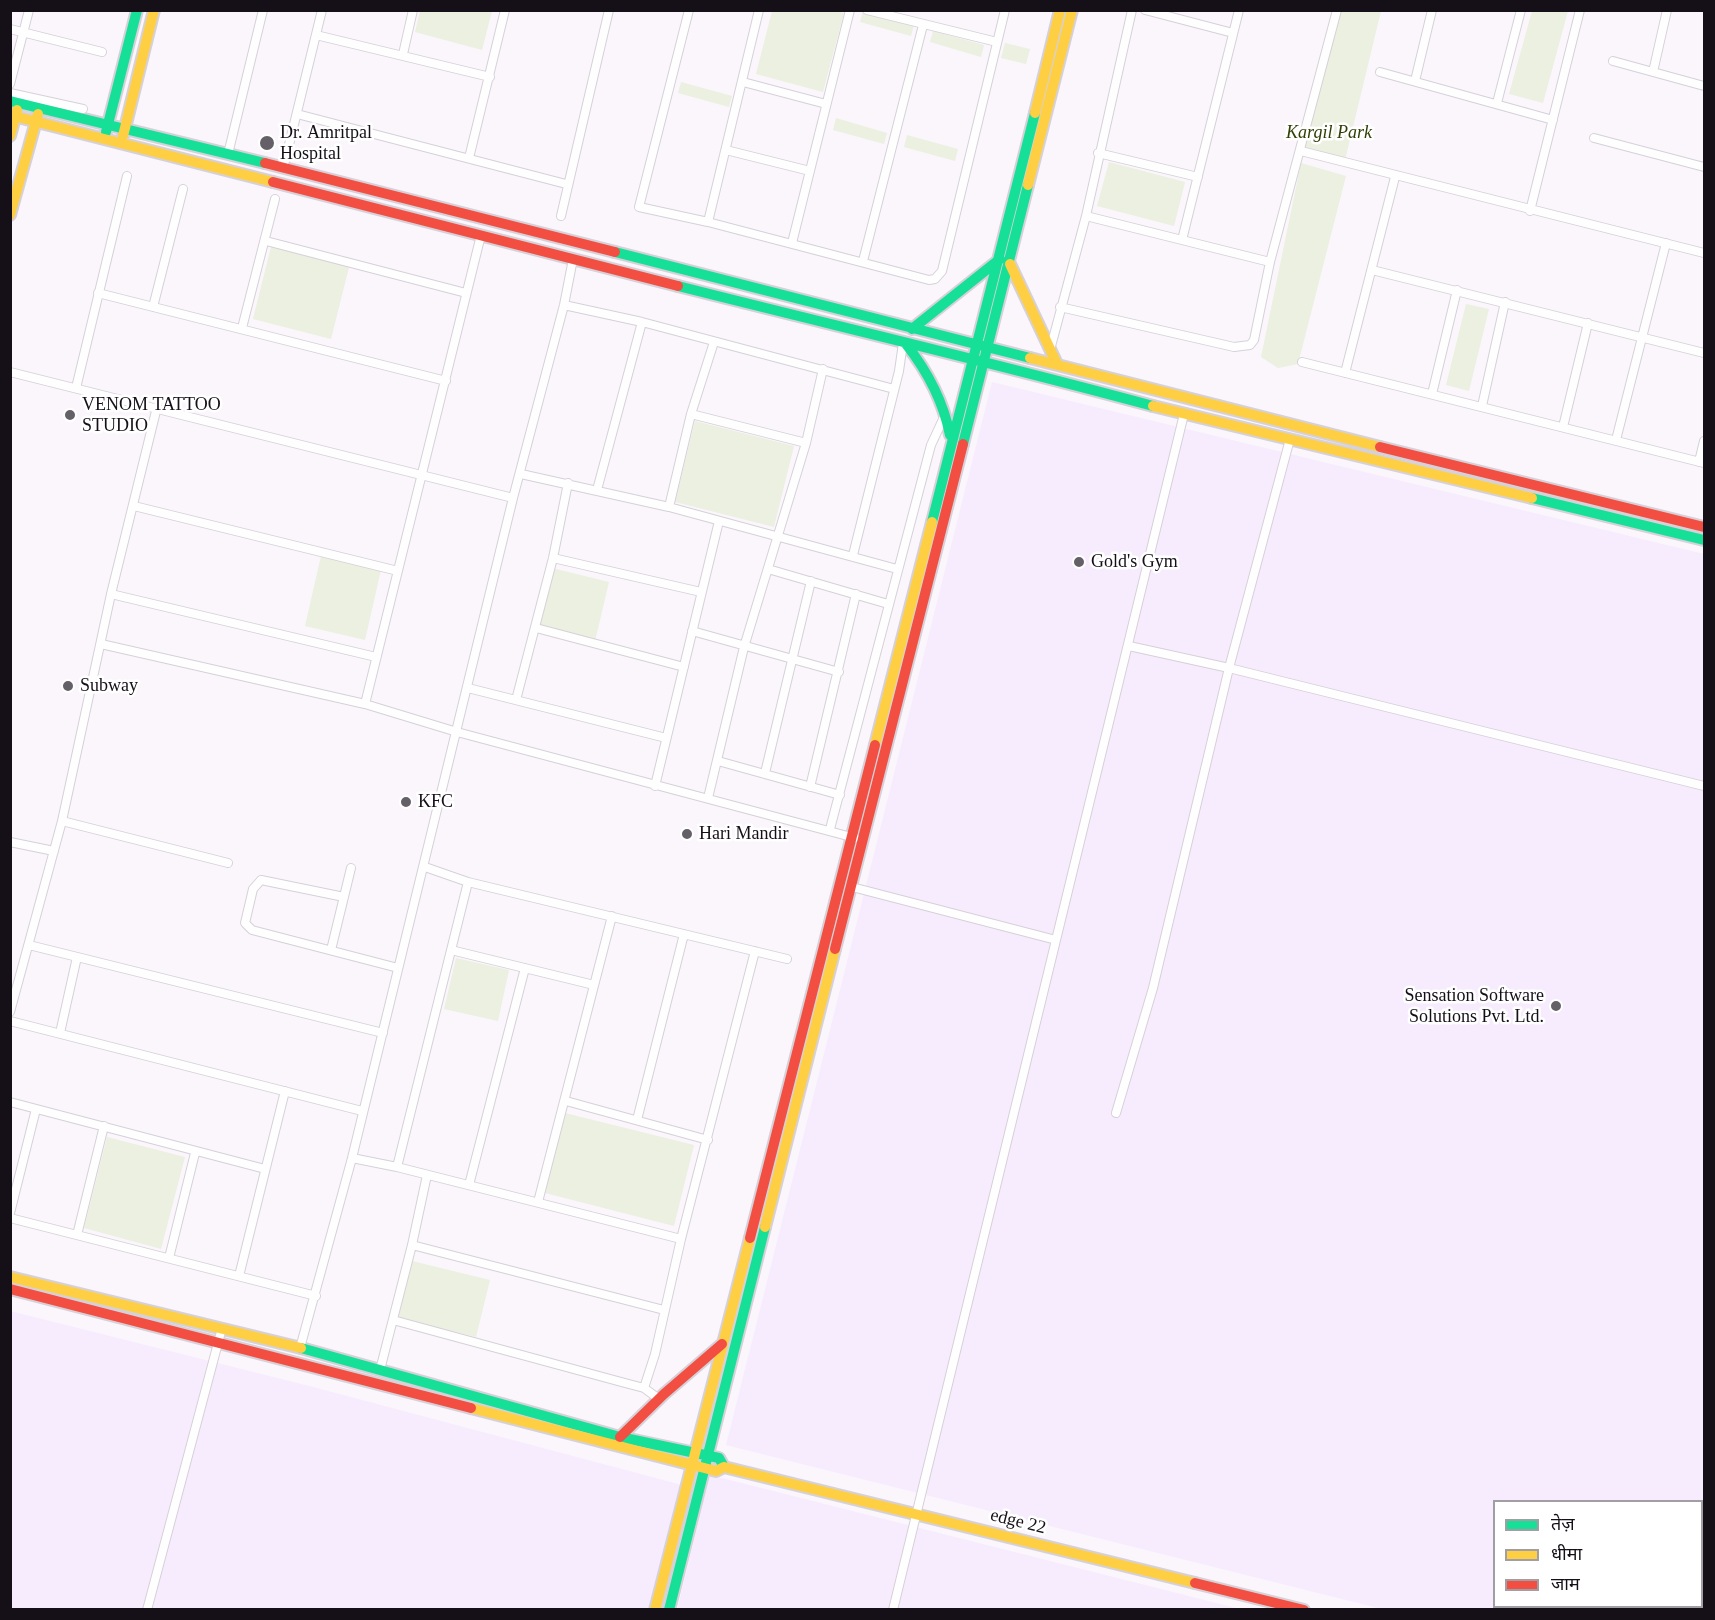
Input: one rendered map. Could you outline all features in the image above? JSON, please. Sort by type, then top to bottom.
[{"type":"main road","points":[[105,138],[137,10]]},
{"type":"main road","points":[[122,142],[154,10]]},
{"type":"main road","points":[[669,1610],[944,516],[986,361],[1005,261],[1060,10]]},
{"type":"main road","points":[[655,1610],[972,358],[1005,261],[1072,10]]},
{"type":"main road","points":[[10,136],[14,102],[228,154],[912,329],[976,343],[1180,398],[1704,527]]},
{"type":"main road","points":[[10,215],[40,108]]},
{"type":"main road","points":[[13,116],[122,142],[904,344],[986,361],[1184,414],[1704,540]]},
{"type":"main road","points":[[912,329],[1005,261]]},
{"type":"main road","points":[[1005,261],[1057,364]]},
{"type":"main road","points":[[904,344],[932,381],[946,414],[951,441]]},
{"type":"main road","points":[[10,1277],[300,1348],[620,1437],[719,1458],[724,1467],[716,1471],[692,1466],[219,1341],[10,1289]]},
{"type":"main road","points":[[620,1437],[659,1399],[722,1344]]},
{"type":"main road","name":"edge 22","points":[[724,1467],[1303,1609]]},
{"type":"street","points":[[10,84],[29,10]]},
{"type":"street","points":[[228,154],[263,10]]},
{"type":"street","points":[[285,161],[322,10]]},
{"type":"street","points":[[403,54],[413,10]]},
{"type":"street","points":[[469,158],[505,10]]},
{"type":"street","points":[[561,216],[566,184],[609,10]]},
{"type":"street","points":[[689,10],[639,207],[792,243],[929,280],[939,276],[1005,10]]},
{"type":"street","points":[[708,222],[759,10]]},
{"type":"street","points":[[792,243],[850,10]]},
{"type":"street","points":[[867,10],[997,42]]},
{"type":"street","points":[[1050,350],[1086,216],[1098,153],[1132,10]]},
{"type":"street","points":[[1145,10],[1233,33]]},
{"type":"street","points":[[1182,240],[1239,10]]},
{"type":"street","points":[[1060,307],[1234,347],[1243,347],[1254,340],[1270,262],[1337,10]]},
{"type":"street","points":[[1415,81],[1432,10]]},
{"type":"street","points":[[1497,103],[1521,10]]},
{"type":"street","points":[[1530,211],[1580,10]]},
{"type":"street","points":[[1653,72],[1667,10]]},
{"type":"street","points":[[863,261],[923,25]]},
{"type":"street","points":[[10,29],[102,52]]},
{"type":"street","points":[[316,35],[403,54],[490,77]]},
{"type":"street","points":[[1613,61],[1704,86]]},
{"type":"street","points":[[1380,72],[1553,120]]},
{"type":"street","points":[[743,82],[826,104]]},
{"type":"street","points":[[10,93],[83,109]]},
{"type":"street","points":[[297,114],[566,184]]},
{"type":"street","points":[[1594,138],[1704,167]]},
{"type":"street","points":[[726,150],[810,171]]},
{"type":"street","points":[[1301,151],[1395,177],[1704,253]]},
{"type":"street","points":[[1098,153],[1198,177]]},
{"type":"street","points":[[76,388],[127,176]]},
{"type":"street","points":[[1345,373],[1395,177]]},
{"type":"street","points":[[153,307],[183,189]]},
{"type":"street","points":[[243,328],[275,199]]},
{"type":"street","points":[[1086,216],[1270,262]]},
{"type":"street","points":[[365,704],[481,235]]},
{"type":"street","points":[[266,241],[466,293]]},
{"type":"street","points":[[1616,440],[1666,243]]},
{"type":"street","points":[[300,1348],[352,1158],[513,498],[564,305],[573,259]]},
{"type":"street","points":[[1372,270],[1704,353]]},
{"type":"street","points":[[1432,394],[1457,290]]},
{"type":"street","points":[[98,293],[446,381]]},
{"type":"street","points":[[1482,406],[1505,302]]},
{"type":"street","points":[[564,305],[642,322],[894,389]]},
{"type":"street","points":[[597,490],[642,322]]},
{"type":"street","points":[[1563,427],[1588,323]]},
{"type":"street","points":[[669,507],[691,414],[714,342]]},
{"type":"street","points":[[854,555],[904,344]]},
{"type":"street","points":[[1302,362],[1702,462],[1704,441]]},
{"type":"street","points":[[708,798],[744,647],[779,536],[824,369]]},
{"type":"street","points":[[10,372],[513,498]]},
{"type":"street","points":[[10,1012],[62,821],[111,594],[157,407]]},
{"type":"street","points":[[691,414],[806,442]]},
{"type":"street","points":[[830,829],[931,445],[946,414]]},
{"type":"street","points":[[893,1610],[1130,646],[1184,414]]},
{"type":"street","points":[[1116,1113],[1153,988],[1229,668],[1290,439]]},
{"type":"street","points":[[521,474],[669,507],[897,568]]},
{"type":"street","points":[[516,700],[553,558],[567,483]]},
{"type":"street","points":[[134,507],[398,571]]},
{"type":"street","points":[[655,786],[719,521]]},
{"type":"street","points":[[553,558],[701,592]]},
{"type":"street","points":[[768,569],[888,604]]},
{"type":"street","points":[[765,773],[811,582]]},
{"type":"street","points":[[111,594],[376,657]]},
{"type":"street","points":[[810,787],[856,594]]},
{"type":"street","points":[[536,628],[684,667]]},
{"type":"street","points":[[692,631],[792,661],[839,672]]},
{"type":"street","points":[[101,644],[365,704],[457,732],[655,786],[830,829],[863,841]]},
{"type":"street","points":[[1130,646],[1229,668],[1704,786]]},
{"type":"street","points":[[468,688],[666,738]]},
{"type":"street","points":[[718,760],[840,795]]},
{"type":"street","points":[[62,821],[228,863]]},
{"type":"street","points":[[10,842],[54,851]]},
{"type":"street","points":[[424,867],[468,882],[787,959]]},
{"type":"street","points":[[331,950],[351,868]]},
{"type":"street","points":[[344,897],[261,880],[253,889],[245,918],[252,930],[399,968]]},
{"type":"street","points":[[398,1167],[468,882]]},
{"type":"street","points":[[852,887],[1056,940]]},
{"type":"street","points":[[538,1202],[566,1101],[612,916]]},
{"type":"street","points":[[637,1120],[684,934]]},
{"type":"street","points":[[28,945],[382,1033]]},
{"type":"street","points":[[451,950],[594,985]]},
{"type":"street","points":[[644,1388],[655,1354],[681,1239],[755,951]]},
{"type":"street","points":[[60,1033],[77,957]]},
{"type":"street","points":[[469,1185],[525,968]]},
{"type":"street","points":[[10,1021],[362,1111]]},
{"type":"street","points":[[239,1276],[285,1091]]},
{"type":"street","points":[[566,1101],[708,1140]]},
{"type":"street","points":[[10,1102],[104,1126],[195,1153],[265,1169]]},
{"type":"street","points":[[10,1213],[36,1109]]},
{"type":"street","points":[[76,1235],[104,1126]]},
{"type":"street","points":[[169,1258],[195,1153]]},
{"type":"street","points":[[352,1158],[398,1167],[681,1239]]},
{"type":"street","points":[[380,1370],[412,1245],[427,1175]]},
{"type":"street","points":[[10,1218],[316,1296]]},
{"type":"street","points":[[412,1245],[664,1310]]},
{"type":"street","points":[[393,1320],[644,1388],[659,1399]]},
{"type":"street","points":[[147,1610],[222,1328]]},
{"type":"shaded area","points":[[992,382],[1704,554],[1704,1609],[1382,1609],[726,1445]]},
{"type":"shaded area","points":[[10,1311],[313,1387],[682,1485],[648,1609],[11,1609]]},
{"type":"shaded area","points":[[710,1475],[1240,1609],[677,1610]]},
{"type":"green space","points":[[835,10],[844,13],[823,92],[756,74],[772,11]]},
{"type":"green space","points":[[420,11],[492,11],[482,50],[415,32]]},
{"type":"green space","points":[[863,11],[914,25],[911,36],[860,22]]},
{"type":"green space","name":"Kargil Park","points":[[1340,11],[1381,11],[1345,160],[1303,150]]},
{"type":"green space","points":[[1532,11],[1568,11],[1543,103],[1509,94]]},
{"type":"green space","points":[[933,31],[984,45],[981,57],[930,42]]},
{"type":"green space","points":[[1005,43],[1030,49],[1026,64],[1001,58]]},
{"type":"green space","points":[[681,82],[732,96],[729,107],[678,93]]},
{"type":"green space","points":[[836,118],[887,133],[884,144],[833,130]]},
{"type":"green space","points":[[907,135],[958,149],[955,161],[904,147]]},
{"type":"green space","points":[[1109,162],[1185,182],[1174,226],[1097,206]]},
{"type":"green space","points":[[1301,163],[1346,176],[1298,364],[1278,368],[1261,357]]},
{"type":"green space","points":[[271,247],[349,267],[331,339],[253,319]]},
{"type":"green space","points":[[1466,304],[1489,309],[1469,391],[1446,385]]},
{"type":"green space","points":[[695,421],[794,446],[774,527],[675,502]]},
{"type":"green space","points":[[321,556],[381,570],[365,640],[305,626]]},
{"type":"green space","points":[[552,568],[609,582],[595,641],[538,627]]},
{"type":"green space","points":[[456,958],[509,970],[498,1021],[444,1009]]},
{"type":"green space","points":[[565,1113],[694,1145],[674,1226],[545,1193]]},
{"type":"green space","points":[[107,1137],[185,1157],[161,1249],[84,1228]]},
{"type":"green space","points":[[412,1261],[490,1280],[476,1337],[398,1318]]},
{"type":"traffic: fast","points":[[106,132],[137,10]]},
{"type":"traffic: fast","points":[[10,101],[265,163]]},
{"type":"traffic: fast","points":[[932,522],[1035,113]]},
{"type":"traffic: fast","points":[[963,444],[1028,185]]},
{"type":"traffic: fast","points":[[615,252],[1030,358]]},
{"type":"traffic: fast","points":[[912,329],[1000,259]]},
{"type":"traffic: fast","points":[[678,286],[1153,406]]},
{"type":"traffic: fast","points":[[906,344],[934,387],[950,435]]},
{"type":"traffic: fast","points":[[1532,498],[1704,540]]},
{"type":"traffic: fast","points":[[669,1610],[765,1227]]},
{"type":"traffic: fast","points":[[301,1348],[620,1437],[719,1458],[724,1467]]},
{"type":"traffic: slow","points":[[123,136],[154,10]]},
{"type":"traffic: slow","points":[[1035,113],[1060,10]]},
{"type":"traffic: slow","points":[[1028,185],[1072,10]]},
{"type":"traffic: slow","points":[[10,136],[17,110]]},
{"type":"traffic: slow","points":[[10,215],[38,114]]},
{"type":"traffic: slow","points":[[10,115],[273,182]]},
{"type":"traffic: slow","points":[[1010,264],[1057,364]]},
{"type":"traffic: slow","points":[[1030,358],[1380,447]]},
{"type":"traffic: slow","points":[[1153,406],[1532,498]]},
{"type":"traffic: slow","points":[[875,745],[932,522]]},
{"type":"traffic: slow","points":[[765,1227],[835,949]]},
{"type":"traffic: slow","points":[[655,1610],[750,1238]]},
{"type":"traffic: slow","points":[[10,1277],[301,1348]]},
{"type":"traffic: slow","points":[[471,1408],[716,1471],[724,1467]]},
{"type":"traffic: slow","points":[[724,1467],[1195,1583]]},
{"type":"traffic: jam","points":[[265,163],[615,252]]},
{"type":"traffic: jam","points":[[273,182],[678,286]]},
{"type":"traffic: jam","points":[[835,949],[963,444]]},
{"type":"traffic: jam","points":[[1380,447],[1704,527]]},
{"type":"traffic: jam","points":[[750,1238],[875,745]]},
{"type":"traffic: jam","points":[[10,1289],[471,1408]]},
{"type":"traffic: jam","points":[[620,1437],[664,1394],[722,1344]]},
{"type":"traffic: jam","points":[[1195,1583],[1304,1610]]},
{"type":"place","name":"Dr. Amritpal Hospital","points":[[267,143]]},
{"type":"place","name":"VENOM TATTOO STUDIO","points":[[70,415]]},
{"type":"place","name":"Gold's Gym","points":[[1079,562]]},
{"type":"place","name":"Subway","points":[[68,686]]},
{"type":"place","name":"KFC","points":[[406,802]]},
{"type":"place","name":"Hari Mandir","points":[[687,834]]},
{"type":"place","name":"Sensation Software Solutions Pvt. Ltd.","points":[[1556,1006]]}]
